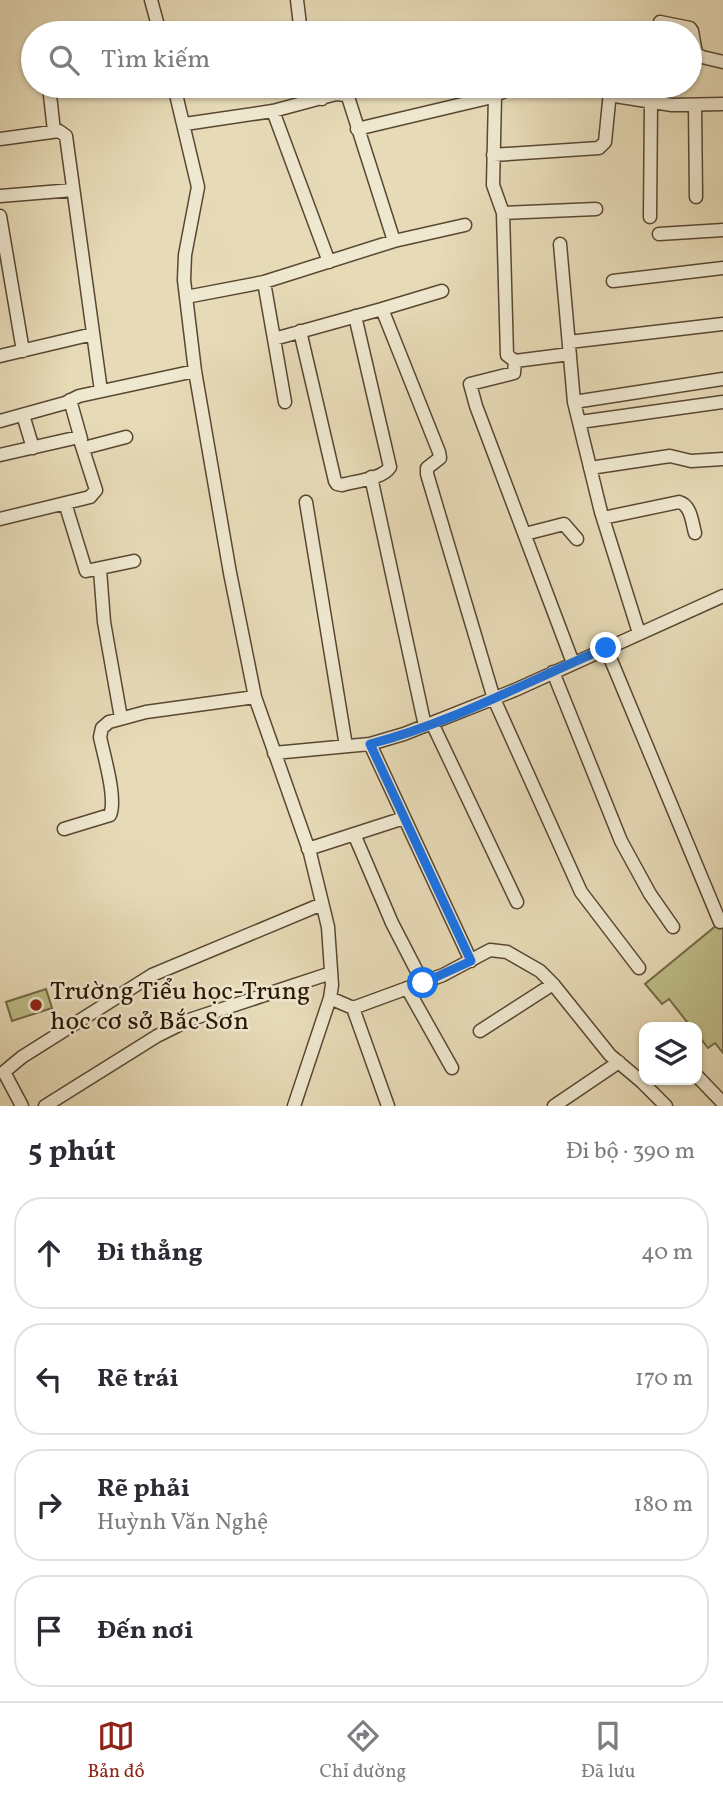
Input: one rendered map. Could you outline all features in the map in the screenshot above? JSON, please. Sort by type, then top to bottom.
[{"type":"street","points":[[151,0],[157,21]]},
{"type":"street","points":[[297,0],[300,21]]},
{"type":"street","points":[[702,57],[723,62]]},
{"type":"street","points":[[50,98],[54,131]]},
{"type":"street","points":[[177,98],[198,187],[185,255],[186,298],[195,371],[230,573],[255,696],[308,849],[328,927],[330,998],[294,1106]]},
{"type":"street","points":[[348,98],[394,241]]},
{"type":"street","points":[[357,129],[487,98]]},
{"type":"street","points":[[495,98],[493,185],[503,213],[506,349],[507,355],[515,361]]},
{"type":"street","points":[[493,155],[599,148],[605,142],[609,98]]},
{"type":"street","points":[[626,98],[672,105],[723,104]]},
{"type":"street","points":[[185,124],[272,111],[322,99]]},
{"type":"street","points":[[650,217],[651,102]]},
{"type":"street","points":[[695,105],[696,197]]},
{"type":"street","points":[[272,111],[329,262]]},
{"type":"street","points":[[0,139],[54,131],[65,136],[101,391]]},
{"type":"street","points":[[0,196],[73,190]]},
{"type":"street","points":[[503,213],[596,209]]},
{"type":"street","points":[[0,216],[4,270],[23,351]]},
{"type":"street","points":[[186,298],[264,282],[394,241],[465,225]]},
{"type":"street","points":[[659,234],[723,230]]},
{"type":"street","points":[[560,244],[574,402],[603,518],[639,633]]},
{"type":"street","points":[[613,281],[723,268]]},
{"type":"street","points":[[264,282],[285,402]]},
{"type":"street","points":[[274,339],[442,291]]},
{"type":"street","points":[[382,309],[439,452],[440,458],[427,467],[427,474],[494,699],[581,892],[639,968]]},
{"type":"street","points":[[300,331],[335,481],[342,485],[386,472],[390,467],[355,316]]},
{"type":"street","points":[[515,361],[570,348],[723,324]]},
{"type":"street","points":[[0,356],[93,334]]},
{"type":"street","points":[[515,361],[514,373],[470,384],[573,663]]},
{"type":"street","points":[[0,421],[79,396],[195,371]]},
{"type":"street","points":[[574,402],[723,379]]},
{"type":"street","points":[[0,519],[90,497],[96,490],[70,401]]},
{"type":"street","points":[[580,422],[723,402]]},
{"type":"street","points":[[23,415],[33,448]]},
{"type":"street","points":[[0,455],[79,437],[82,444]]},
{"type":"street","points":[[82,444],[126,437]]},
{"type":"street","points":[[590,468],[670,456],[691,461],[723,458]]},
{"type":"street","points":[[371,477],[429,724],[517,902]]},
{"type":"street","points":[[306,502],[346,746]]},
{"type":"street","points":[[603,518],[679,502],[684,503],[688,509],[695,533]]},
{"type":"street","points":[[65,503],[86,571],[134,561]]},
{"type":"street","points":[[525,534],[564,524],[577,539]]},
{"type":"street","points":[[100,570],[104,622],[121,718]]},
{"type":"street","points":[[274,753],[370,744],[429,724],[494,699],[723,597]]},
{"type":"street","points":[[606,648],[720,922]]},
{"type":"street","points":[[553,672],[621,841],[650,894],[673,928]]},
{"type":"street","points":[[64,829],[110,815],[111,797],[100,737],[102,728],[109,722],[146,712],[255,696]]},
{"type":"street","points":[[370,744],[471,961]]},
{"type":"street","points":[[308,849],[404,818]]},
{"type":"street","points":[[354,834],[392,923],[423,983]]},
{"type":"street","points":[[21,1106],[4,1072],[22,1057],[152,975],[322,905]]},
{"type":"street","points":[[330,998],[353,1008],[423,983],[491,950],[507,952],[540,971],[553,984],[598,1043],[658,1104]]},
{"type":"street","points":[[45,1106],[157,1036],[189,1020],[331,973]]},
{"type":"street","points":[[480,1031],[553,984]]},
{"type":"street","points":[[407,988],[452,1069]]},
{"type":"street","points":[[353,1008],[388,1106]]},
{"type":"street","points":[[554,1106],[619,1062]]},
{"type":"street","points":[[702,1081],[723,1102]]},
{"type":"green space","points":[[723,920],[723,1053],[715,1043],[708,1048],[702,1040],[702,1022],[687,1022],[669,999],[662,1004],[645,984]]},
{"type":"green space","points":[[46,989],[52,1008],[12,1021],[6,1002]]},
{"type":"place","name":"Trường Tiểu học-Trung học cơ sở Bắc Sơn","points":[[36,1005]]},
{"type":"route","points":[[423,983],[471,961],[370,744],[450,717],[606,648]]}]
